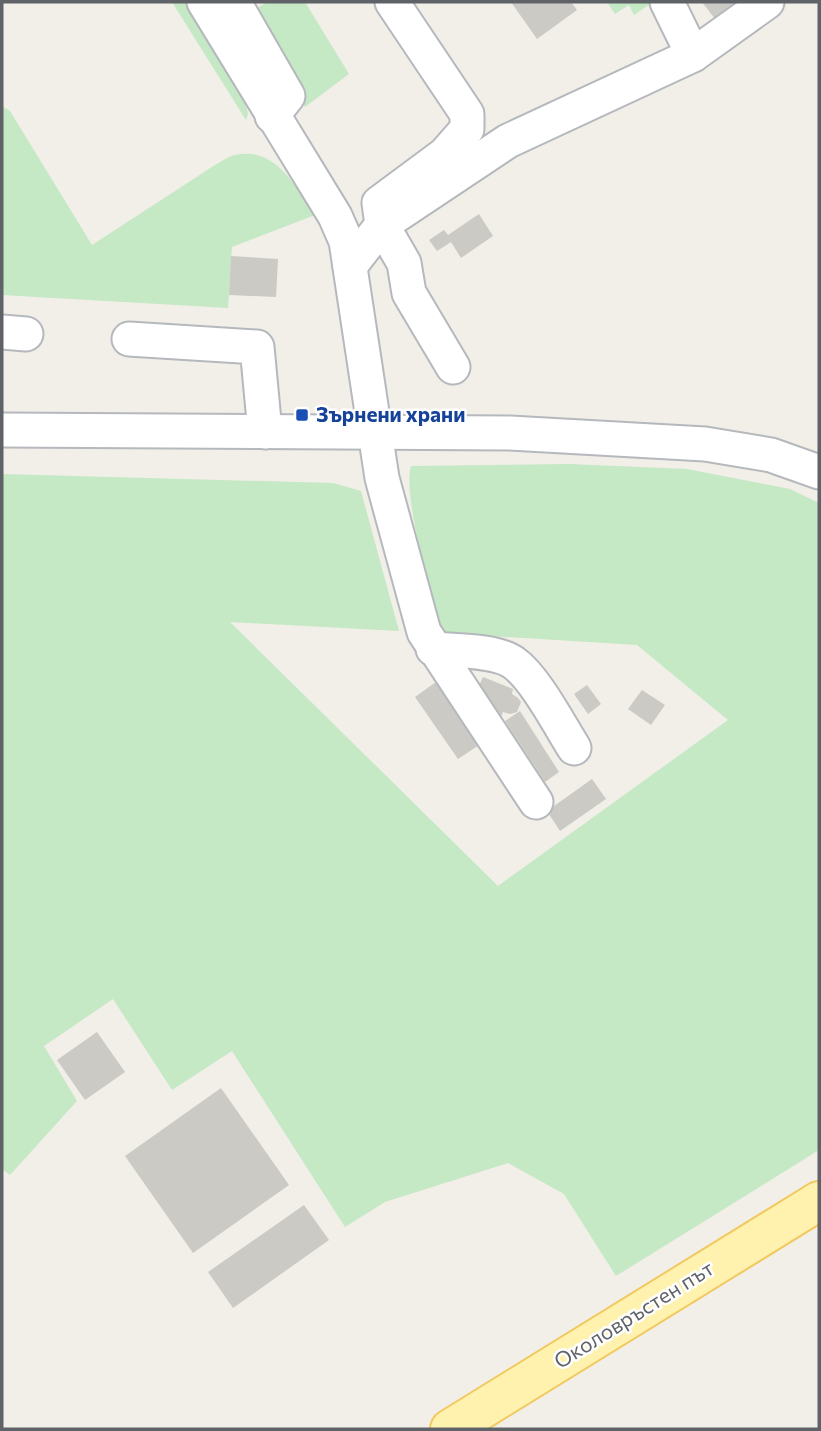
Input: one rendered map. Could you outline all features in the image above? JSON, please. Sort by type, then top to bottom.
[{"type":"main road","name":"Околовръстен път","points":[[450,1429],[819,1201]]},
{"type":"street","points":[[204,2],[335,216],[346,241],[382,478],[424,632],[536,802]]},
{"type":"street","points":[[234,2],[288,96],[272,116]]},
{"type":"street","points":[[392,2],[467,114],[467,129],[445,154],[379,203],[382,225],[404,263],[410,293],[453,367]]},
{"type":"street","points":[[667,2],[693,55]]},
{"type":"street","points":[[350,266],[382,225],[508,141],[693,55],[767,2]]},
{"type":"street","points":[[128,340],[257,346],[265,432]]},
{"type":"street","points":[[2,430],[510,433],[705,444],[771,455],[819,472]]},
{"type":"street","points":[[433,649],[486,654],[512,661],[527,676],[574,748]]},
{"type":"green space","points":[[172,2],[189,2],[246,105],[246,120]]},
{"type":"green space","points":[[267,2],[305,2],[349,74],[305,107],[251,12]]},
{"type":"green space","points":[[607,2],[653,2],[634,15],[629,5],[615,14]]},
{"type":"green space","points":[[2,106],[10,111],[92,245],[215,165],[235,155],[249,154],[273,163],[292,181],[315,215],[232,247],[228,308],[2,295]]},
{"type":"green space","points":[[570,464],[687,469],[790,489],[819,503],[819,1150],[616,1276],[564,1194],[508,1163],[385,1202],[345,1227],[232,1051],[172,1090],[113,999],[44,1046],[77,1101],[10,1175],[2,1169],[2,474],[333,483],[361,491],[399,631],[230,622],[498,886],[728,720],[637,645],[442,633],[414,523],[409,481],[411,466]]},
{"type":"building","points":[[511,2],[571,2],[577,10],[537,39]]},
{"type":"building","points":[[702,2],[739,2],[715,19]]},
{"type":"building","points":[[479,214],[493,236],[461,258],[451,242],[437,251],[429,240],[444,230],[448,235]]},
{"type":"building","points":[[231,256],[278,259],[276,297],[229,295]]},
{"type":"building","points":[[443,677],[485,741],[458,759],[415,697]]},
{"type":"building","points":[[483,677],[513,689],[512,694],[521,702],[517,712],[503,712],[501,717],[481,709],[476,692]]},
{"type":"building","points":[[587,685],[601,704],[588,714],[574,694]]},
{"type":"building","points":[[642,690],[665,705],[651,725],[628,709]]},
{"type":"building","points":[[520,711],[559,772],[545,782],[505,721]]},
{"type":"building","points":[[592,779],[606,799],[560,831],[547,811]]},
{"type":"building","points":[[97,1032],[125,1072],[85,1100],[57,1060]]},
{"type":"building","points":[[221,1088],[289,1185],[193,1253],[125,1156]]},
{"type":"building","points":[[304,1205],[329,1240],[233,1308],[208,1272]]},
{"type":"place","name":"Зърнени храни","points":[[302,415]]}]
